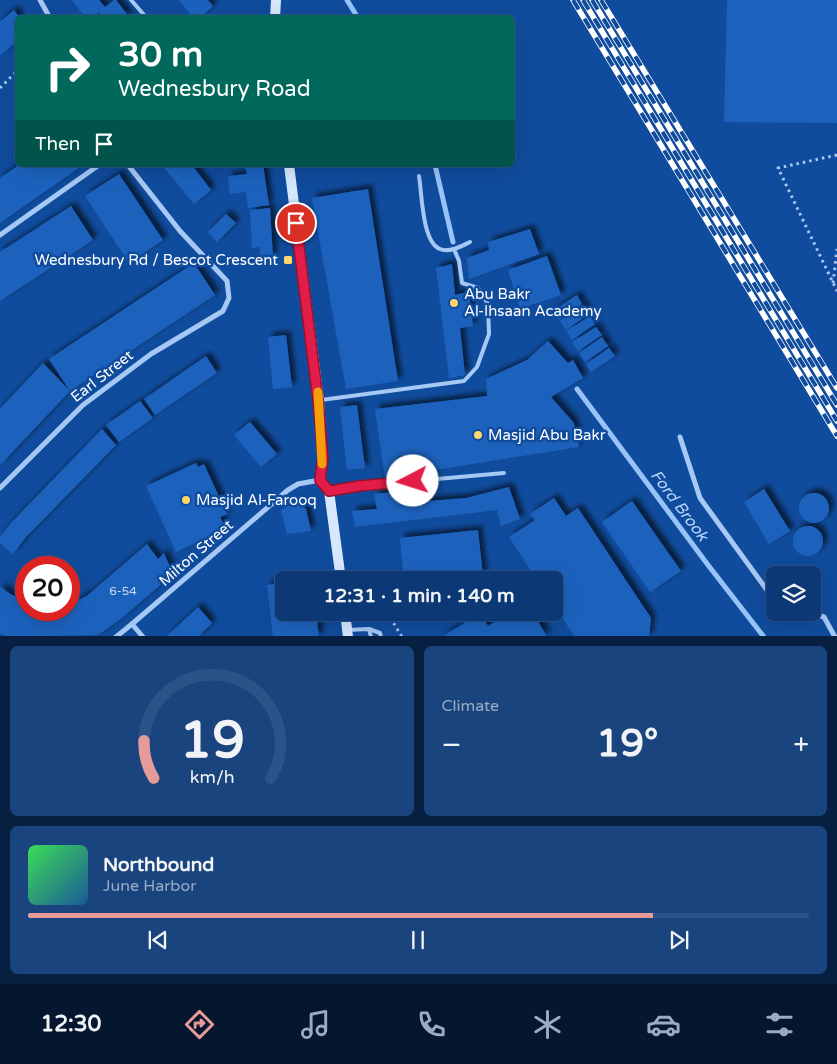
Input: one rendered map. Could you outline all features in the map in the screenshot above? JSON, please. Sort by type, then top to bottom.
[{"type":"street","points":[[40,0],[48,15]]},
{"type":"street","points":[[275,15],[276,0]]},
{"type":"street","points":[[0,235],[96,167]]},
{"type":"street","name":"Earl Street","points":[[0,488],[83,405],[151,354],[223,311],[229,298],[226,281],[180,231],[130,167]]},
{"type":"street","points":[[289,167],[318,400],[323,458],[320,480],[329,491],[340,571]]},
{"type":"street","points":[[680,437],[700,498],[766,589]]},
{"type":"street","name":"Milton Street","points":[[116,636],[288,490],[298,484],[320,480]]},
{"type":"street","points":[[821,617],[824,618],[835,636]]},
{"type":"street","points":[[132,624],[143,636]]},
{"type":"lane","points":[[131,0],[144,15]]},
{"type":"lane","points":[[419,176],[427,234],[432,243],[440,249],[447,250],[470,242]]},
{"type":"lane","points":[[318,400],[464,381],[477,367],[488,334],[488,304],[478,288],[462,283],[459,261],[454,249]]},
{"type":"lane","points":[[329,491],[359,486],[504,473]]},
{"type":"lane","points":[[348,633],[370,629],[380,633],[380,636]]},
{"type":"lane","points":[[370,629],[371,636]]},
{"type":"path","points":[[0,88],[15,73]]},
{"type":"path","points":[[837,154],[778,168],[837,291]]},
{"type":"path","points":[[833,284],[837,249]]},
{"type":"path","points":[[393,621],[402,636]]},
{"type":"building","points":[[72,0],[99,0],[105,7],[116,0],[128,15],[101,15],[99,12],[96,15],[84,15]]},
{"type":"building","points":[[179,0],[208,0],[213,6],[203,15],[191,15]]},
{"type":"building","points":[[727,0],[837,0],[837,123],[724,122]]},
{"type":"building","points":[[14,10],[18,15],[15,15],[15,43],[0,55],[0,22]]},
{"type":"building","points":[[16,167],[80,167],[0,223],[0,178]]},
{"type":"building","points":[[164,167],[194,167],[211,190],[194,204]]},
{"type":"building","points":[[245,167],[263,167],[269,205],[248,208],[246,192],[230,194],[228,176],[247,174]]},
{"type":"building","points":[[119,174],[163,240],[129,263],[85,196]]},
{"type":"building","points":[[368,189],[398,381],[346,389],[312,198]]},
{"type":"building","points":[[71,206],[93,240],[0,301],[0,252]]},
{"type":"building","points":[[270,208],[273,258],[260,258],[260,247],[252,248],[250,210]]},
{"type":"building","points":[[226,214],[236,223],[217,242],[208,232]]},
{"type":"building","points":[[530,229],[539,254],[469,279],[467,258],[489,250],[488,242]]},
{"type":"building","points":[[547,256],[561,295],[520,309],[508,270]]},
{"type":"building","points":[[194,263],[215,295],[70,391],[49,359]]},
{"type":"building","points":[[452,264],[455,295],[469,292],[473,326],[460,328],[465,375],[449,378],[436,268]]},
{"type":"building","points":[[577,295],[582,304],[559,320],[553,311]]},
{"type":"building","points":[[583,305],[589,314],[566,330],[560,321]]},
{"type":"building","points":[[590,316],[595,324],[572,340],[566,331]]},
{"type":"building","points":[[596,327],[602,335],[578,351],[572,342]]},
{"type":"building","points":[[286,335],[292,387],[273,389],[268,337]]},
{"type":"building","points":[[602,337],[608,346],[585,362],[579,353]]},
{"type":"building","name":"Masjid Abu Bakr","points":[[548,341],[568,363],[573,360],[583,378],[551,397],[574,423],[579,447],[385,478],[375,409],[487,396],[486,379],[527,360]]},
{"type":"building","points":[[609,348],[615,356],[591,372],[586,364]]},
{"type":"building","points":[[206,356],[217,373],[155,415],[144,399]]},
{"type":"building","points":[[43,363],[70,391],[0,465],[0,409]]},
{"type":"building","points":[[140,401],[153,418],[119,442],[106,425]]},
{"type":"building","points":[[357,405],[365,468],[347,470],[340,407]]},
{"type":"building","points":[[250,422],[277,454],[261,467],[234,435]]},
{"type":"building","points":[[102,429],[116,445],[26,537],[13,554],[0,543],[0,537],[11,523]]},
{"type":"building","name":"Masjid Al-Farooq","points":[[196,463],[198,467],[204,464],[227,514],[220,517],[226,529],[176,552],[146,486]]},
{"type":"building","points":[[509,487],[520,519],[501,526],[497,510],[355,527],[352,511],[377,509],[374,494],[404,491],[405,503],[466,498]]},
{"type":"building","points":[[764,489],[790,531],[769,544],[744,502]]},
{"type":"building","points":[[814,493],[825,497],[829,508],[825,519],[814,523],[803,519],[799,508],[803,497]]},
{"type":"building","points":[[554,498],[566,516],[578,508],[651,618],[649,636],[574,636],[563,619],[563,571],[531,571],[509,537],[535,520],[530,514]]},
{"type":"building","points":[[298,501],[306,509],[311,531],[287,534],[281,510]]},
{"type":"building","points":[[632,501],[681,571],[650,592],[602,522]]},
{"type":"building","points":[[808,526],[819,530],[823,541],[819,552],[808,556],[797,552],[793,541],[797,530]]},
{"type":"building","points":[[478,530],[482,571],[403,571],[400,538]]},
{"type":"building","points":[[147,544],[158,559],[164,553],[173,574],[122,618],[98,635],[5,636],[0,633],[0,587],[15,596],[15,621],[80,621],[80,599],[88,595]]},
{"type":"building","points":[[275,584],[275,621],[317,621],[319,636],[273,636],[267,585]]},
{"type":"building","points":[[198,607],[212,623],[200,636],[167,636]]},
{"type":"building","points":[[467,621],[485,621],[488,626],[496,621],[538,621],[546,636],[444,636]]},
{"type":"waterway","name":"Ford Brook","points":[[347,0],[356,15]]},
{"type":"waterway","name":"Ford Brook","points":[[435,167],[453,242]]},
{"type":"waterway","name":"Ford Brook","points":[[577,389],[763,636]]},
{"type":"railway","points":[[573,0],[837,436]]},
{"type":"railway","points":[[583,0],[837,421]]},
{"type":"railway","points":[[592,0],[837,405]]},
{"type":"railway","points":[[601,0],[837,388]]},
{"type":"slow traffic","points":[[318,392],[322,464]]},
{"type":"place","name":"Wednesbury Rd / Bescot Crescent","points":[[288,260]]},
{"type":"place","name":"Abu Bakr Al-Ihsaan Academy","points":[[454,303]]},
{"type":"place","name":"Masjid Abu Bakr","points":[[478,435]]},
{"type":"place","name":"Masjid Al-Farooq","points":[[186,500]]},
{"type":"route","points":[[296,223],[318,400],[323,458],[320,480],[329,491],[413,481]]}]
